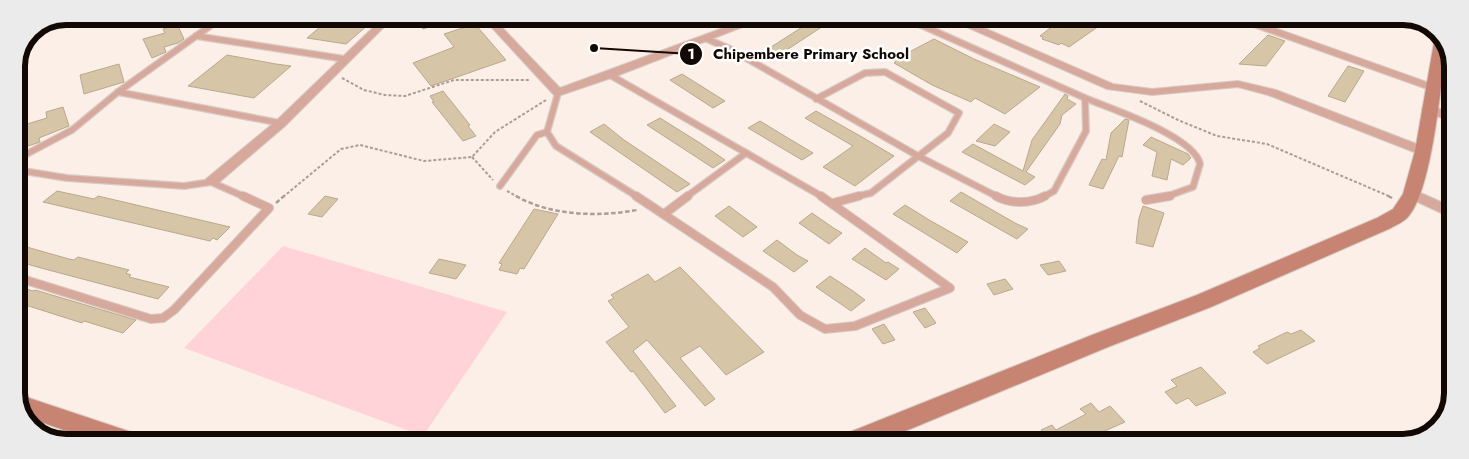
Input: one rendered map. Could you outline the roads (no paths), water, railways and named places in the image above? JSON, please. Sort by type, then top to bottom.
[{"type":"street","points":[[211,182],[230,168],[280,123],[381,25]]},
{"type":"street","points":[[494,25],[558,93],[741,25]]},
{"type":"street","points":[[968,25],[1111,87],[1152,92],[1222,84],[1255,87],[1422,151]]},
{"type":"street","points":[[1258,25],[1431,87]]},
{"type":"street","points":[[873,434],[1100,341],[1204,301],[1384,223],[1400,214],[1410,199],[1422,151],[1439,45]]},
{"type":"street","points":[[1428,109],[1444,114]]},
{"type":"street","points":[[1410,199],[1444,210]]},
{"type":"street","points":[[28,408],[105,434]]},
{"type":"lane","points":[[25,154],[72,130],[118,92],[211,25]]},
{"type":"lane","points":[[921,25],[1164,132],[1194,150],[1200,162],[1199,174],[1193,187],[1168,198],[1146,200]]},
{"type":"lane","points":[[196,36],[345,59]]},
{"type":"lane","points":[[705,38],[732,50],[918,156],[1003,200],[1035,202],[1054,192],[1086,131],[1085,98]]},
{"type":"lane","points":[[816,99],[865,73],[885,72],[959,113],[948,133],[871,193],[833,203]]},
{"type":"lane","points":[[558,93],[548,132],[556,146],[654,207],[773,287],[800,315],[825,329],[855,326],[950,288],[833,203],[610,75]]},
{"type":"lane","points":[[118,92],[280,123]]},
{"type":"lane","points":[[500,186],[537,135],[548,132]]},
{"type":"lane","points":[[664,214],[746,153]]},
{"type":"lane","points":[[25,172],[67,178],[184,186],[211,182],[269,208],[174,310],[163,318],[151,319],[25,280]]},
{"type":"place","name":"Chipembere Primary School","points":[[594,48]]}]
